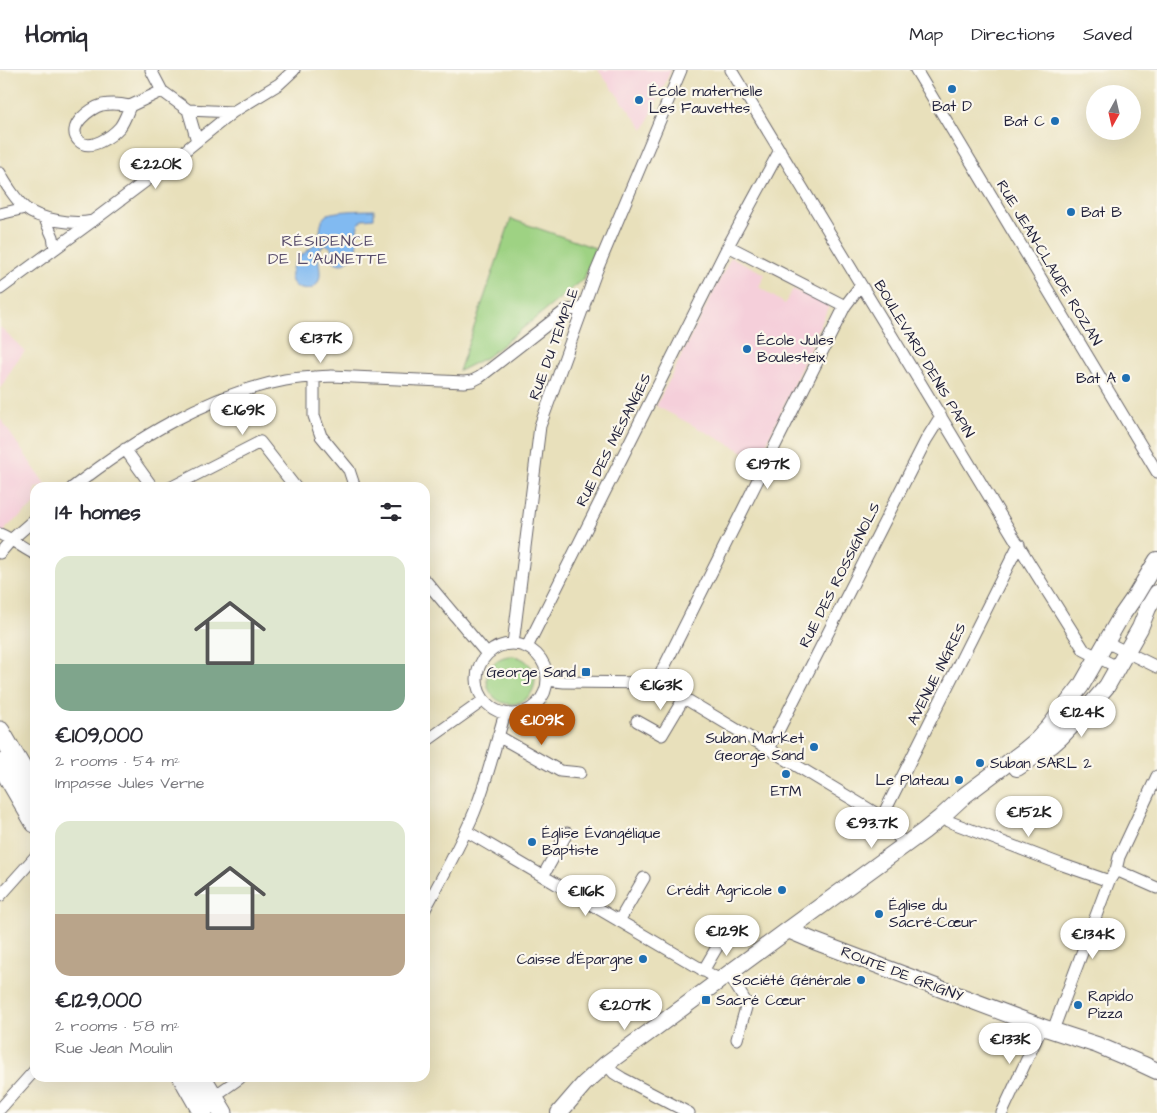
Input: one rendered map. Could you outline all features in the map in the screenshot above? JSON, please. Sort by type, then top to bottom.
[{"type":"main road","points":[[559,1113],[584,1084],[606,1064],[924,831],[965,795],[1037,740],[1057,718],[1076,692],[1157,560]]},
{"type":"main road","points":[[940,818],[972,800],[1052,745],[1081,716],[1107,686],[1140,628],[1148,608],[1157,593]]},
{"type":"main road","points":[[0,731],[30,782]]},
{"type":"main road","points":[[0,763],[30,814]]},
{"type":"main road","name":"ROUTE DE GRIGNY","points":[[788,930],[1047,1029],[1097,1045],[1157,1071]]},
{"type":"main road","points":[[185,1082],[204,1113]]},
{"type":"main road","points":[[204,1082],[218,1105]]},
{"type":"street","points":[[151,70],[162,91],[188,110],[233,112]]},
{"type":"street","points":[[0,289],[171,162],[233,112],[280,84],[294,70]]},
{"type":"street","name":"RUE DU TEMPLE","points":[[513,644],[540,426],[596,272],[681,70]]},
{"type":"street","name":"BOULEVARD DENIS PAPIN","points":[[731,70],[1084,650],[1117,667]]},
{"type":"street","name":"RUE JEAN-CLAUDE ROZAN","points":[[916,70],[1157,472]]},
{"type":"street","points":[[130,106],[120,126],[112,135],[90,145],[78,140],[75,132],[76,125],[80,118],[88,111],[114,103],[130,106],[162,91]]},
{"type":"street","points":[[188,110],[197,141]]},
{"type":"street","name":"RUE DES MÉSANGES","points":[[527,647],[728,246],[780,150]]},
{"type":"street","points":[[0,173],[4,182],[25,208],[45,219],[81,222],[94,220]]},
{"type":"street","points":[[0,214],[25,208]]},
{"type":"street","points":[[45,219],[53,237],[55,248]]},
{"type":"street","points":[[728,246],[845,306]]},
{"type":"street","points":[[656,683],[845,306],[861,285]]},
{"type":"street","points":[[80,482],[125,449],[188,413],[226,396],[286,380],[314,377],[331,376],[441,382],[472,381],[480,377],[566,310],[584,308]]},
{"type":"street","points":[[314,377],[314,416],[321,436],[349,470],[353,482]]},
{"type":"street","name":"RUE DES ROSSIGNOLS","points":[[769,748],[926,440],[941,416]]},
{"type":"street","points":[[182,482],[260,442],[291,482]]},
{"type":"street","points":[[125,449],[149,482]]},
{"type":"street","points":[[0,553],[12,539],[30,523]]},
{"type":"street","points":[[0,534],[12,539],[30,551]]},
{"type":"street","name":"AVENUE INGRES","points":[[882,817],[1019,544]]},
{"type":"street","points":[[430,586],[487,654]]},
{"type":"street","points":[[1106,642],[1157,667]]},
{"type":"street","points":[[513,644],[527,647],[537,654],[544,664],[547,680],[546,687],[542,698],[534,707],[517,714],[505,714],[496,710],[484,700],[478,689],[477,677],[480,665],[487,654],[497,648],[513,644]]},
{"type":"street","points":[[547,680],[564,682],[656,683],[769,748],[882,817],[905,845]]},
{"type":"street","points":[[637,721],[662,735],[684,698]]},
{"type":"street","points":[[430,738],[484,700]]},
{"type":"street","points":[[430,900],[458,848],[474,812],[505,714]]},
{"type":"street","points":[[498,736],[560,771],[580,773]]},
{"type":"street","points":[[1002,1113],[1047,1029],[1109,880],[1116,870],[1119,857],[1157,776]]},
{"type":"street","points":[[940,818],[1109,880]]},
{"type":"street","points":[[466,831],[703,970],[724,977],[747,1004],[737,1039]]},
{"type":"street","points":[[543,876],[567,833]]},
{"type":"street","points":[[0,896],[30,863]]},
{"type":"street","points":[[1116,870],[1157,888]]},
{"type":"street","points":[[619,921],[644,878]]},
{"type":"street","points":[[703,970],[727,930]]},
{"type":"street","points":[[606,1064],[614,1073],[622,1078],[689,1113]]},
{"type":"street","points":[[0,1109],[30,1076]]},
{"type":"street","points":[[218,1105],[237,1082]]},
{"type":"shaded area","name":"École maternelle Les Fauvettes","points":[[598,70],[671,70],[644,130]]},
{"type":"shaded area","name":"École Jules Boulesteix","points":[[731,257],[765,274],[759,287],[785,304],[793,289],[829,306],[759,460],[656,406]]},
{"type":"shaded area","points":[[0,327],[25,351],[0,389]]},
{"type":"shaded area","points":[[0,418],[44,482],[30,482],[30,508],[7,527],[0,541]]},
{"type":"green space","points":[[511,219],[595,248],[584,279],[487,357],[459,371]]},
{"type":"green space","points":[[506,656],[516,656],[525,660],[531,666],[534,671],[534,689],[525,700],[516,704],[506,704],[497,700],[491,694],[487,685],[487,675],[491,666],[497,660]]},
{"type":"water","points":[[374,210],[374,218],[363,219],[358,225],[356,252],[349,260],[342,264],[335,262],[332,258],[332,250],[325,245],[321,247],[319,252],[320,275],[317,284],[309,289],[296,286],[291,278],[293,267],[298,258],[310,249],[319,238],[322,219],[328,214],[337,212]]},
{"type":"place","name":"Bat D","points":[[952,89]]},
{"type":"place","name":"École maternelle Les Fauvettes","points":[[639,100]]},
{"type":"place","name":"Bat C","points":[[1055,121]]},
{"type":"place","name":"Bat B","points":[[1071,212]]},
{"type":"place","name":"École Jules Boulesteix","points":[[747,349]]},
{"type":"place","name":"Bat A","points":[[1126,378]]},
{"type":"place","name":"George Sand","points":[[586,672]]},
{"type":"place","name":"Suban Market George Sand","points":[[814,747]]},
{"type":"place","name":"Suban SARL 2","points":[[980,763]]},
{"type":"place","name":"ETM","points":[[786,774]]},
{"type":"place","name":"Le Plateau","points":[[959,780]]},
{"type":"place","name":"Église Évangélique Baptiste","points":[[532,842]]},
{"type":"place","name":"Crédit Agricole","points":[[782,890]]},
{"type":"place","name":"Église du Sacré-Cœur","points":[[879,914]]},
{"type":"place","name":"Caisse d'Épargne","points":[[643,959]]},
{"type":"place","name":"Société Générale","points":[[861,980]]},
{"type":"place","name":"Sacré Cœur","points":[[706,1000]]},
{"type":"place","name":"Rapido Pizza","points":[[1078,1005]]},
{"type":"district","name":"RÉSIDENCE DE L'AUNETTE","points":[[328,250]]}]
